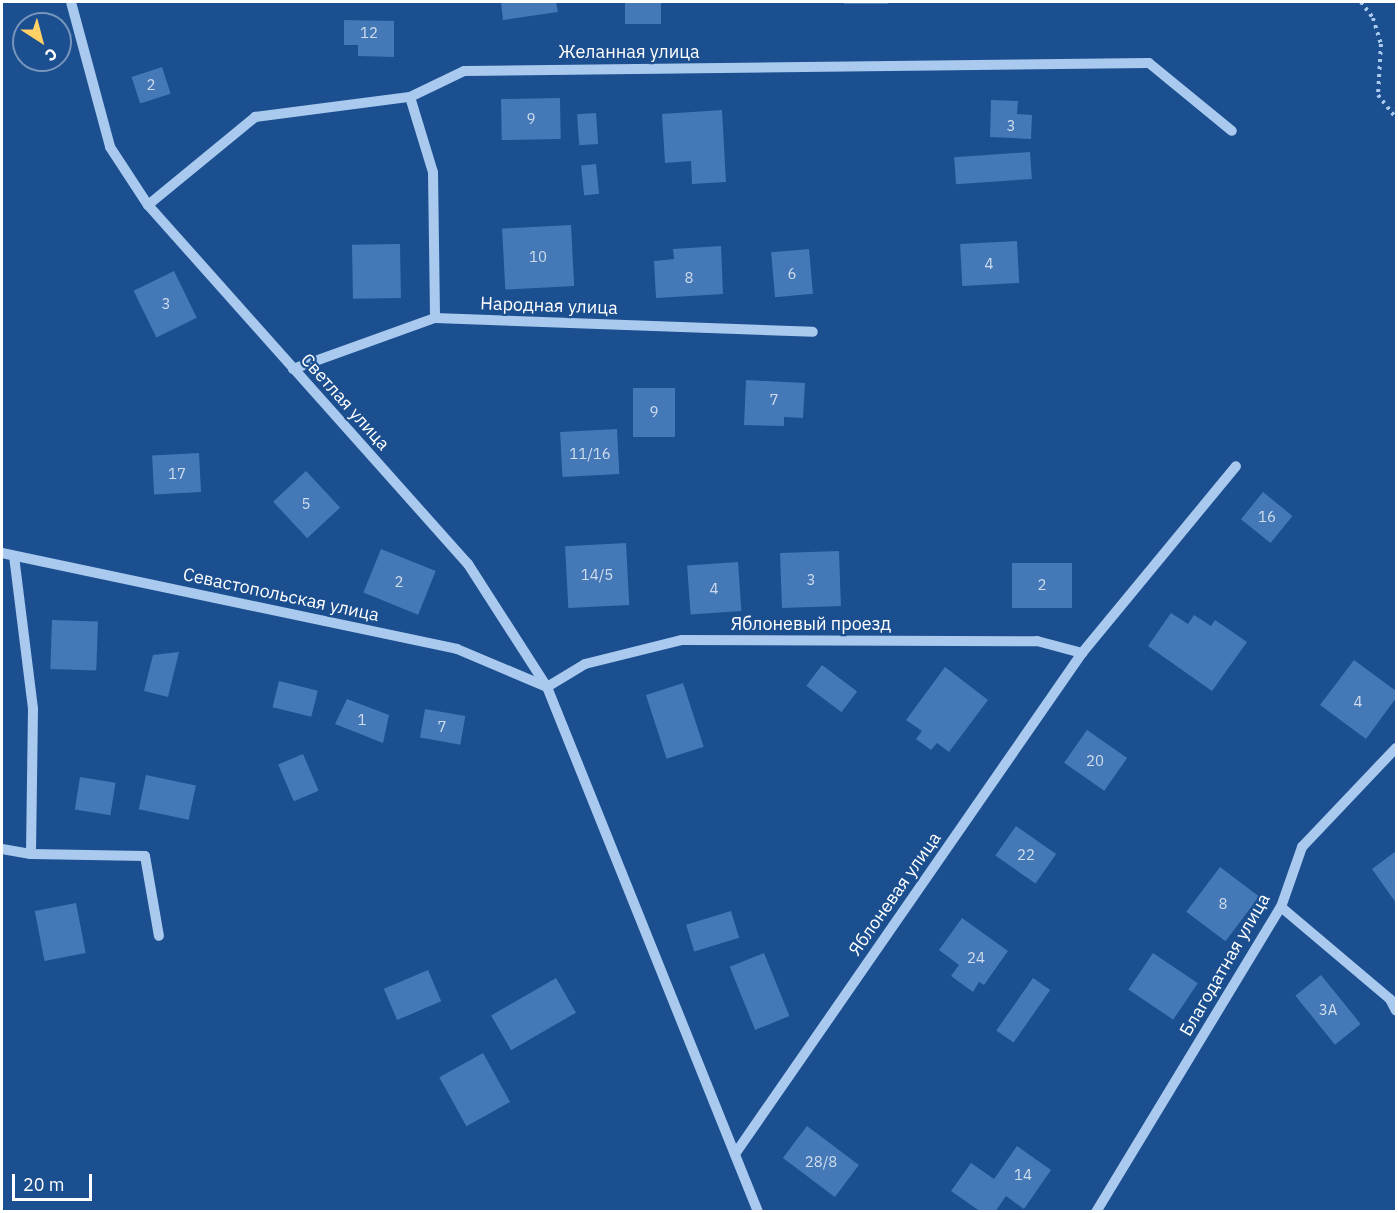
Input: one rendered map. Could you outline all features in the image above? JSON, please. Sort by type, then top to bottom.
[{"type":"street","name":"Светлая улица","points":[[71,2],[110,147],[148,206],[468,564],[547,687],[758,1212]]},
{"type":"street","name":"Желанная улица","points":[[148,206],[255,117],[410,97],[464,71],[1149,63],[1233,131]]},
{"type":"street","points":[[410,97],[433,172],[435,318]]},
{"type":"street","name":"Народная улица","points":[[293,369],[435,318],[813,332]]},
{"type":"street","name":"Яблоневая улица","points":[[735,1154],[1082,653],[1236,466]]},
{"type":"street","name":"Севастопольская улица","points":[[2,553],[457,649],[547,687]]},
{"type":"street","points":[[14,556],[33,709],[31,854]]},
{"type":"street","name":"Яблоневый проезд","points":[[547,687],[585,664],[682,640],[1037,641],[1082,653]]},
{"type":"street","name":"Благодатная улица","points":[[1096,1212],[1281,907],[1302,847],[1396,748]]},
{"type":"street","points":[[2,849],[31,854],[145,856],[159,936]]},
{"type":"street","points":[[1281,907],[1390,999],[1396,1011]]},
{"type":"path","points":[[1361,2],[1373,18],[1381,44],[1378,95],[1396,118]]},
{"type":"building","points":[[501,2],[556,2],[558,12],[503,20]]},
{"type":"building","points":[[625,2],[661,2],[661,24],[625,24]]},
{"type":"building","points":[[844,2],[888,2],[888,4],[844,4]]},
{"type":"building","points":[[344,20],[394,21],[394,57],[358,56],[358,45],[344,45]]},
{"type":"building","points":[[162,67],[171,94],[140,104],[132,77]]},
{"type":"building","points":[[560,98],[561,139],[502,140],[501,99]]},
{"type":"building","points":[[991,100],[1018,101],[1017,114],[1032,115],[1031,139],[990,137]]},
{"type":"building","points":[[722,110],[726,182],[692,184],[691,161],[665,163],[662,114]]},
{"type":"building","points":[[596,113],[598,144],[579,145],[577,114]]},
{"type":"building","points":[[1030,152],[1032,179],[956,184],[954,157]]},
{"type":"building","points":[[596,164],[599,194],[584,195],[581,166]]},
{"type":"building","points":[[571,225],[574,286],[505,290],[502,229]]},
{"type":"building","points":[[1017,241],[1019,283],[962,286],[960,244]]},
{"type":"building","points":[[400,244],[401,298],[353,299],[352,245]]},
{"type":"building","points":[[721,246],[723,294],[656,298],[654,261],[674,259],[673,249]]},
{"type":"building","points":[[809,249],[813,294],[775,297],[771,252]]},
{"type":"building","points":[[174,271],[197,318],[156,337],[134,291]]},
{"type":"building","points":[[746,380],[805,383],[803,418],[784,417],[784,426],[744,425]]},
{"type":"building","points":[[633,388],[675,388],[675,437],[633,437]]},
{"type":"building","points":[[617,429],[619,474],[562,477],[560,432]]},
{"type":"building","points":[[199,453],[201,492],[154,494],[152,455]]},
{"type":"building","points":[[306,471],[340,508],[307,538],[273,502]]},
{"type":"building","points":[[1263,492],[1293,516],[1271,543],[1241,519]]},
{"type":"building","points":[[626,543],[629,605],[568,608],[565,546]]},
{"type":"building","points":[[381,549],[436,571],[418,615],[363,593]]},
{"type":"building","points":[[839,551],[841,606],[782,608],[780,553]]},
{"type":"building","points":[[738,562],[741,611],[691,614],[687,566]]},
{"type":"building","points":[[1012,563],[1072,563],[1072,608],[1012,608]]},
{"type":"building","points":[[1171,613],[1188,624],[1194,615],[1211,626],[1215,620],[1247,642],[1212,691],[1148,646]]},
{"type":"building","points":[[52,620],[98,622],[96,671],[50,669]]},
{"type":"building","points":[[179,652],[168,697],[144,691],[153,655]]},
{"type":"building","points":[[1354,660],[1396,691],[1396,698],[1366,739],[1320,705]]},
{"type":"building","points":[[822,665],[857,691],[841,712],[806,686]]},
{"type":"building","points":[[945,667],[988,700],[949,752],[937,743],[931,750],[916,739],[922,731],[906,720]]},
{"type":"building","points":[[279,681],[318,691],[311,717],[272,707]]},
{"type":"building","points":[[683,683],[704,747],[667,759],[646,695]]},
{"type":"building","points":[[347,699],[389,715],[383,743],[335,724]]},
{"type":"building","points":[[425,709],[465,716],[460,745],[420,738]]},
{"type":"building","points":[[1087,730],[1127,758],[1104,791],[1064,763]]},
{"type":"building","points":[[303,754],[319,791],[294,801],[278,765]]},
{"type":"building","points":[[146,775],[196,786],[189,820],[139,809]]},
{"type":"building","points":[[80,777],[116,783],[110,815],[75,810]]},
{"type":"building","points":[[1016,826],[1056,854],[1035,884],[995,855]]},
{"type":"building","points":[[1396,851],[1396,903],[1372,869]]},
{"type":"building","points":[[1220,867],[1259,896],[1225,941],[1186,912]]},
{"type":"building","points":[[76,903],[86,953],[45,961],[35,911]]},
{"type":"building","points":[[731,911],[739,938],[694,952],[686,925]]},
{"type":"building","points":[[962,918],[1008,951],[984,985],[979,982],[973,992],[951,976],[959,965],[939,950]]},
{"type":"building","points":[[764,953],[789,1016],[755,1030],[730,967]]},
{"type":"building","points":[[1153,953],[1198,983],[1173,1020],[1128,989]]},
{"type":"building","points":[[428,970],[441,1001],[397,1020],[384,989]]},
{"type":"building","points":[[1321,975],[1361,1024],[1335,1045],[1295,996]]},
{"type":"building","points":[[556,978],[576,1013],[511,1050],[491,1016]]},
{"type":"building","points":[[1033,978],[1050,990],[1013,1042],[996,1030]]},
{"type":"building","points":[[483,1053],[510,1102],[466,1126],[439,1077]]},
{"type":"building","points":[[807,1126],[859,1165],[835,1197],[783,1158]]},
{"type":"building","points":[[1017,1146],[1051,1170],[1024,1209],[1006,1196],[995,1212],[981,1212],[951,1191],[971,1163],[994,1179]]}]
